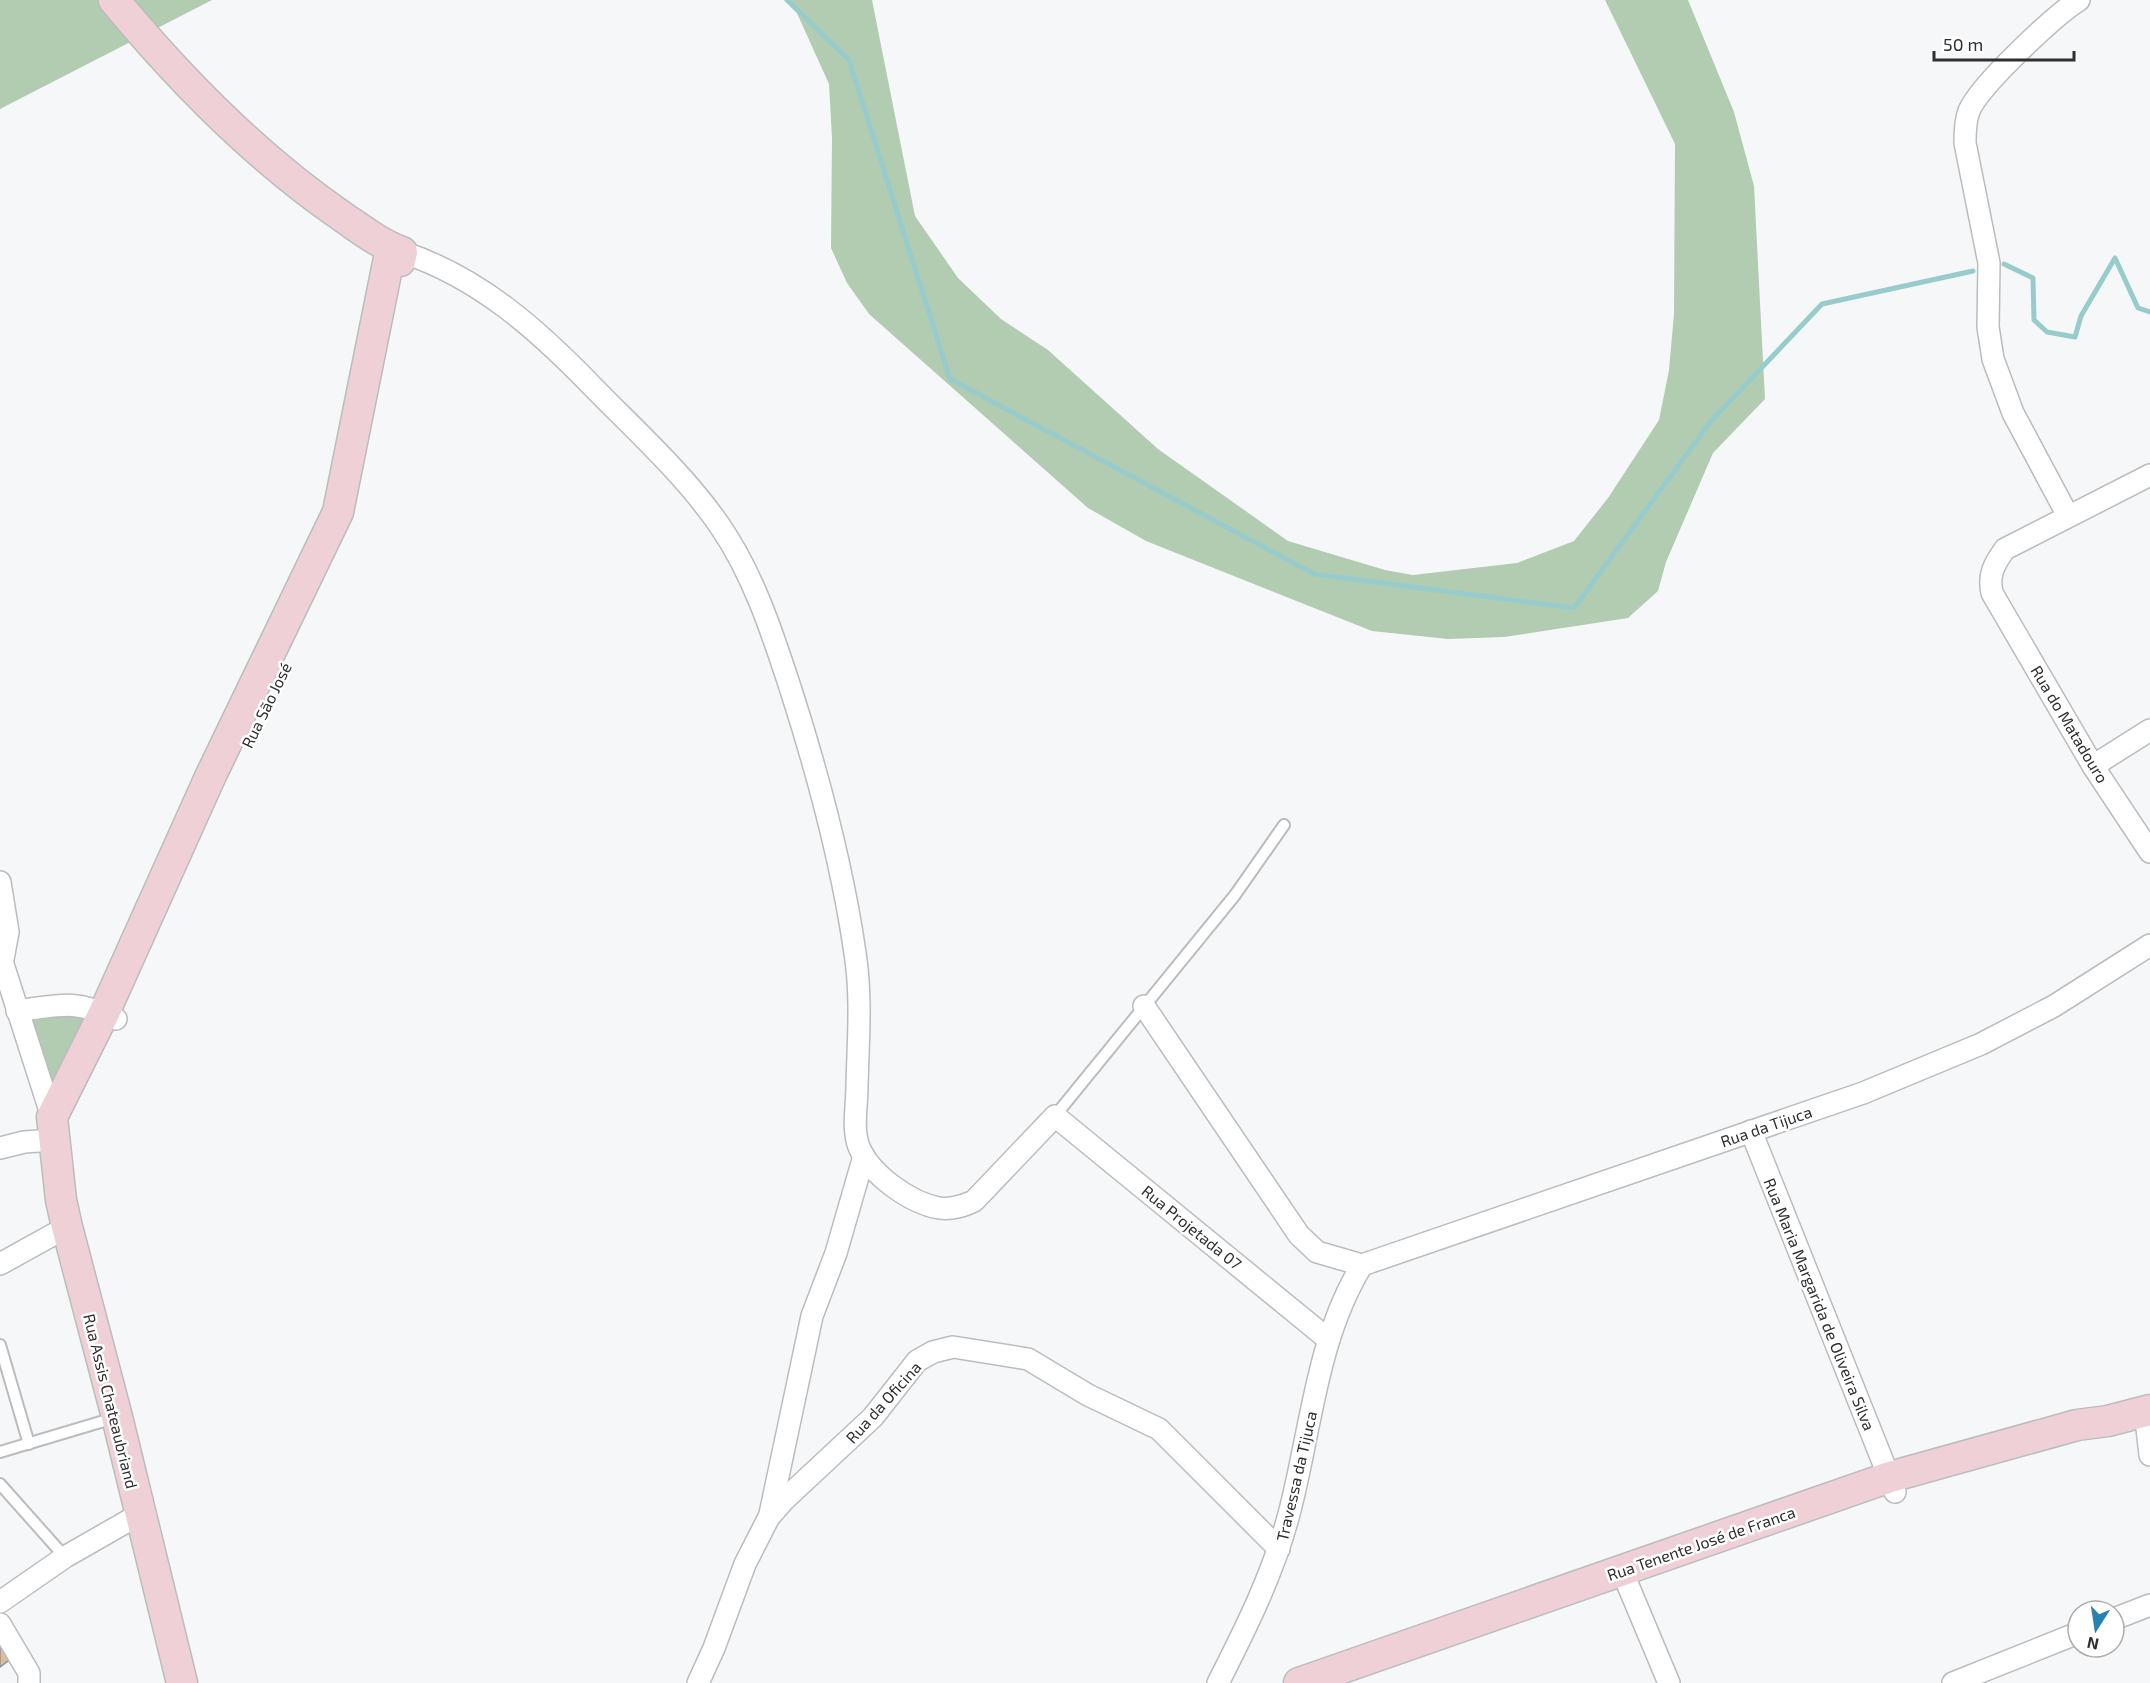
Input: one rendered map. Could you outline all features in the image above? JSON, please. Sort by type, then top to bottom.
[{"type":"street","points":[[114,0],[206,100],[271,162],[323,203],[396,250],[449,270],[472,284],[549,342],[682,478],[721,527],[751,582],[776,643],[811,753],[839,866],[856,955],[859,1016],[856,1130],[864,1156],[880,1175],[918,1200],[939,1208],[959,1208],[974,1201],[1055,1116]]},
{"type":"street","points":[[2079,0],[2060,14],[1992,78],[1969,111],[1965,128],[1965,143],[1989,262],[1988,327],[1993,359],[2013,413],[2068,516],[2150,475]]},
{"type":"street","name":"Rua São José","points":[[53,1130],[111,1016],[219,780],[353,521],[363,481],[396,250]]},
{"type":"street","name":"Rua do Matadouro","points":[[2068,516],[2005,549],[1991,572],[1992,593],[2093,766],[2150,852]]},
{"type":"street","points":[[2093,766],[2150,730]]},
{"type":"street","points":[[0,882],[8,926],[2,957],[53,1130],[0,1149]]},
{"type":"street","name":"Rua da Tijuca","points":[[1362,1265],[1863,1093],[1981,1044],[2054,1006],[2150,945]]},
{"type":"street","points":[[17,1011],[67,1004],[91,1007],[111,1016]]},
{"type":"street","points":[[1144,1006],[1299,1235],[1317,1252],[1362,1265]]},
{"type":"street","name":"Rua Projetada 07","points":[[1055,1116],[1329,1340]]},
{"type":"street","name":"Rua Assis Chateaubriand","points":[[53,1130],[67,1227],[117,1417],[182,1683]]},
{"type":"street","name":"Rua Maria Margarida de Oliveira Silva","points":[[1751,1131],[1893,1485]]},
{"type":"street","points":[[769,1517],[812,1316],[836,1252],[864,1156]]},
{"type":"street","points":[[0,1264],[67,1227]]},
{"type":"street","name":"Travessa da Tijuca","points":[[1218,1683],[1251,1617],[1279,1549],[1329,1340],[1347,1291],[1362,1265]]},
{"type":"street","name":"Rua da Oficina","points":[[698,1683],[714,1648],[745,1564],[769,1517],[784,1500],[873,1417],[917,1361],[933,1352],[953,1347],[1028,1359],[1088,1395],[1159,1429],[1279,1549]]},
{"type":"street","points":[[2147,1410],[2150,1455]]},
{"type":"street","name":"Rua Tenente José de Franca","points":[[1299,1683],[1624,1579],[1893,1485],[2078,1425],[2108,1421],[2147,1410]]},
{"type":"street","points":[[0,1602],[65,1557],[140,1514]]},
{"type":"street","points":[[1624,1579],[1669,1683]]},
{"type":"street","name":"Rua Tenente José de Franca","points":[[1352,1683],[1624,1579]]},
{"type":"street","points":[[2126,1614],[2150,1605]]},
{"type":"street","points":[[0,1624],[29,1673],[29,1683]]},
{"type":"street","points":[[1953,1683],[2066,1639]]},
{"type":"lane","points":[[1055,1116],[1235,895],[1284,825]]},
{"type":"lane","points":[[0,1345],[29,1444]]},
{"type":"lane","points":[[0,1452],[117,1417]]},
{"type":"lane","points":[[0,1484],[65,1557]]},
{"type":"green space","points":[[0,0],[212,0],[0,109]]},
{"type":"green space","points":[[791,0],[872,0],[915,216],[958,278],[1001,319],[1048,350],[1158,449],[1288,541],[1385,570],[1413,575],[1517,563],[1574,541],[1608,498],[1659,420],[1669,370],[1674,314],[1675,144],[1605,0],[1688,0],[1734,112],[1754,186],[1765,399],[1713,453],[1666,562],[1658,591],[1628,618],[1504,637],[1448,639],[1372,631],[1146,541],[1088,508],[869,314],[847,283],[831,248],[832,138],[829,84]]},
{"type":"green space","points":[[69,1013],[79,1015],[85,1023],[55,1095],[28,1021]]},
{"type":"building","points":[[0,1641],[12,1658],[0,1667]]},
{"type":"waterway","points":[[787,0],[849,60],[950,379],[1314,574],[1574,608],[1711,421],[1822,304],[1973,271]]},
{"type":"waterway","points":[[2004,264],[2033,278],[2034,320],[2047,332],[2075,337],[2081,316],[2115,258],[2138,308],[2150,312]]}]
